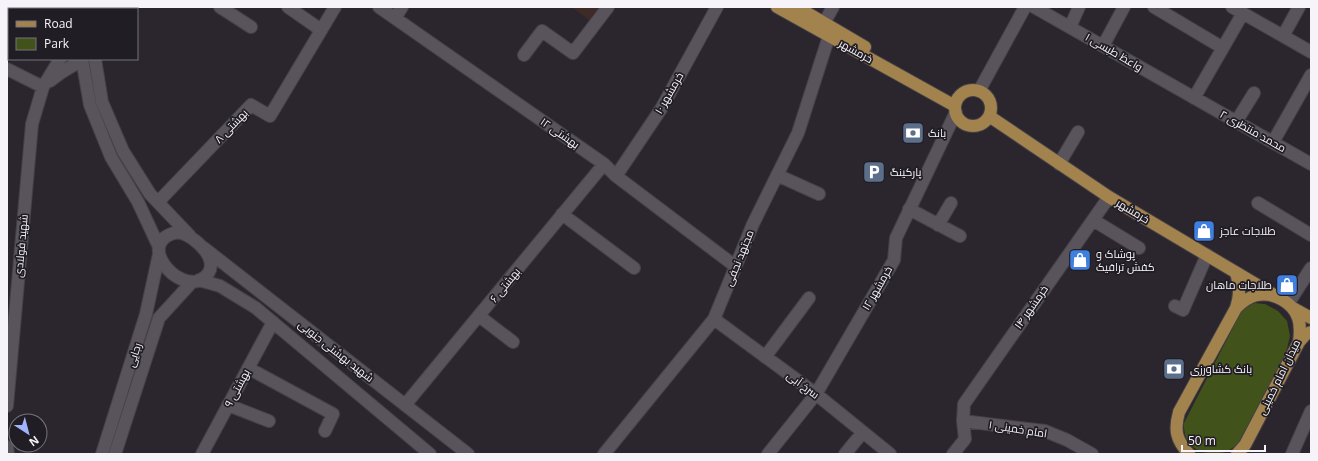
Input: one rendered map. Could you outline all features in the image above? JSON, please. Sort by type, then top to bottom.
[{"type":"main road","name":"خرمشهر","points":[[778,7],[956,106]]},
{"type":"main road","name":"خرمشهر","points":[[797,7],[956,106]]},
{"type":"main road","points":[[969,91],[979,91],[988,99],[991,110],[985,121],[974,126],[968,125],[958,118],[956,106],[964,93],[969,91]]},
{"type":"main road","name":"خرمشهر","points":[[989,116],[1109,197],[1287,303]]},
{"type":"main road","points":[[1184,452],[1176,430],[1179,412],[1236,308],[1240,296],[1240,284],[1236,272]]},
{"type":"main road","points":[[1236,308],[1246,300],[1257,295],[1270,296],[1287,303],[1311,318]]},
{"type":"main road","name":"میدان امام خمینی","points":[[1237,454],[1245,445],[1299,342],[1300,330],[1298,317],[1287,303]]},
{"type":"main road","points":[[1299,342],[1306,334],[1311,332]]},
{"type":"street","points":[[220,7],[251,27]]},
{"type":"street","points":[[288,7],[321,30]]},
{"type":"street","name":"بهشتی ۸","points":[[158,202],[251,105],[270,116],[335,7]]},
{"type":"street","name":"بهشتی ۱۲","points":[[379,7],[604,164],[616,176],[735,266]]},
{"type":"street","points":[[395,18],[402,7]]},
{"type":"street","points":[[524,55],[542,32],[573,53],[608,7]]},
{"type":"street","name":"خرمشهر ۱۰","points":[[616,176],[661,109],[717,7]]},
{"type":"street","points":[[824,23],[833,7]]},
{"type":"street","points":[[979,91],[1025,7]]},
{"type":"street","name":"واعظ طبسی ۱","points":[[1034,7],[1194,98]]},
{"type":"street","points":[[1070,28],[1079,7]]},
{"type":"street","points":[[1103,46],[1124,7]]},
{"type":"street","points":[[1154,7],[1223,48]]},
{"type":"street","points":[[1232,7],[1311,52]]},
{"type":"street","points":[[1283,36],[1299,7]]},
{"type":"street","points":[[1194,98],[1243,14]]},
{"type":"street","name":"مجتهد نجفی","points":[[604,454],[714,319],[752,224],[798,133],[829,36]]},
{"type":"street","name":"شهید فولادی","points":[[7,406],[32,124],[43,87],[59,60]]},
{"type":"street","points":[[7,69],[43,87],[62,72],[84,60]]},
{"type":"street","points":[[86,60],[90,105],[111,157],[138,202],[159,250],[160,260],[183,281],[196,281],[206,276],[210,265],[208,253],[150,194],[123,151],[86,60]]},
{"type":"street","points":[[1273,142],[1311,75]]},
{"type":"street","points":[[1236,122],[1254,93]]},
{"type":"street","name":"محمد منتظری ۲","points":[[1194,98],[1311,164]]},
{"type":"street","name":"خرمشهر ۱۲","points":[[768,454],[816,394],[894,260],[896,238],[956,106]]},
{"type":"street","points":[[1060,164],[1078,132]]},
{"type":"street","name":"بهشتی ۶","points":[[405,405],[604,164]]},
{"type":"street","points":[[777,175],[819,194]]},
{"type":"street","name":"خرمشهر ۱۴","points":[[952,454],[965,438],[963,421],[964,404],[1109,197]]},
{"type":"street","points":[[938,224],[950,203]]},
{"type":"street","points":[[1258,203],[1311,235]]},
{"type":"street","points":[[908,209],[960,236]]},
{"type":"street","points":[[562,214],[634,268]]},
{"type":"street","points":[[1093,220],[1139,248]]},
{"type":"street","points":[[159,250],[161,241],[171,233],[178,232],[190,236]]},
{"type":"street","name":"شهید بهشتی جنوبی","points":[[204,248],[405,405],[460,452]]},
{"type":"street","name":"رجایی","points":[[102,454],[146,314],[159,250]]},
{"type":"street","points":[[1175,306],[1183,310],[1207,255]]},
{"type":"street","points":[[1287,303],[1311,270]]},
{"type":"street","name":"رجایی","points":[[116,454],[159,318],[196,281]]},
{"type":"street","name":"شهید بهشتی جنوبی","points":[[196,281],[220,286],[256,308],[415,449],[430,454]]},
{"type":"street","points":[[765,356],[809,298]]},
{"type":"street","points":[[480,316],[513,342]]},
{"type":"street","name":"سرخ آبی","points":[[714,319],[816,394],[890,454]]},
{"type":"street","name":"بهشتی ۹","points":[[202,454],[273,322]]},
{"type":"street","points":[[248,368],[333,414],[325,432]]},
{"type":"street","points":[[228,405],[269,421]]},
{"type":"street","points":[[1292,454],[1311,411]]},
{"type":"street","name":"امام خمینی ۱","points":[[963,421],[1045,431],[1067,440],[1092,454]]},
{"type":"street","points":[[844,454],[863,432]]},
{"type":"street","points":[[7,447],[8,454]]},
{"type":"shaded area","points":[[572,7],[599,7],[589,20]]},
{"type":"green space","points":[[1254,303],[1265,304],[1278,311],[1287,321],[1290,336],[1286,353],[1238,444],[1223,453],[1202,452],[1188,442],[1184,430],[1184,423],[1242,310]]},
{"type":"place","name":"بانک","points":[[913,133]]},
{"type":"place","name":"پارکینگ","points":[[874,172]]},
{"type":"place","name":"طلاجات عاجز","points":[[1204,231]]},
{"type":"place","name":"پوشاک و کفش ترافیک","points":[[1080,260]]},
{"type":"place","name":"طلاجات ماهان","points":[[1287,285]]},
{"type":"place","name":"بانک کشاورزی","points":[[1174,369]]}]
